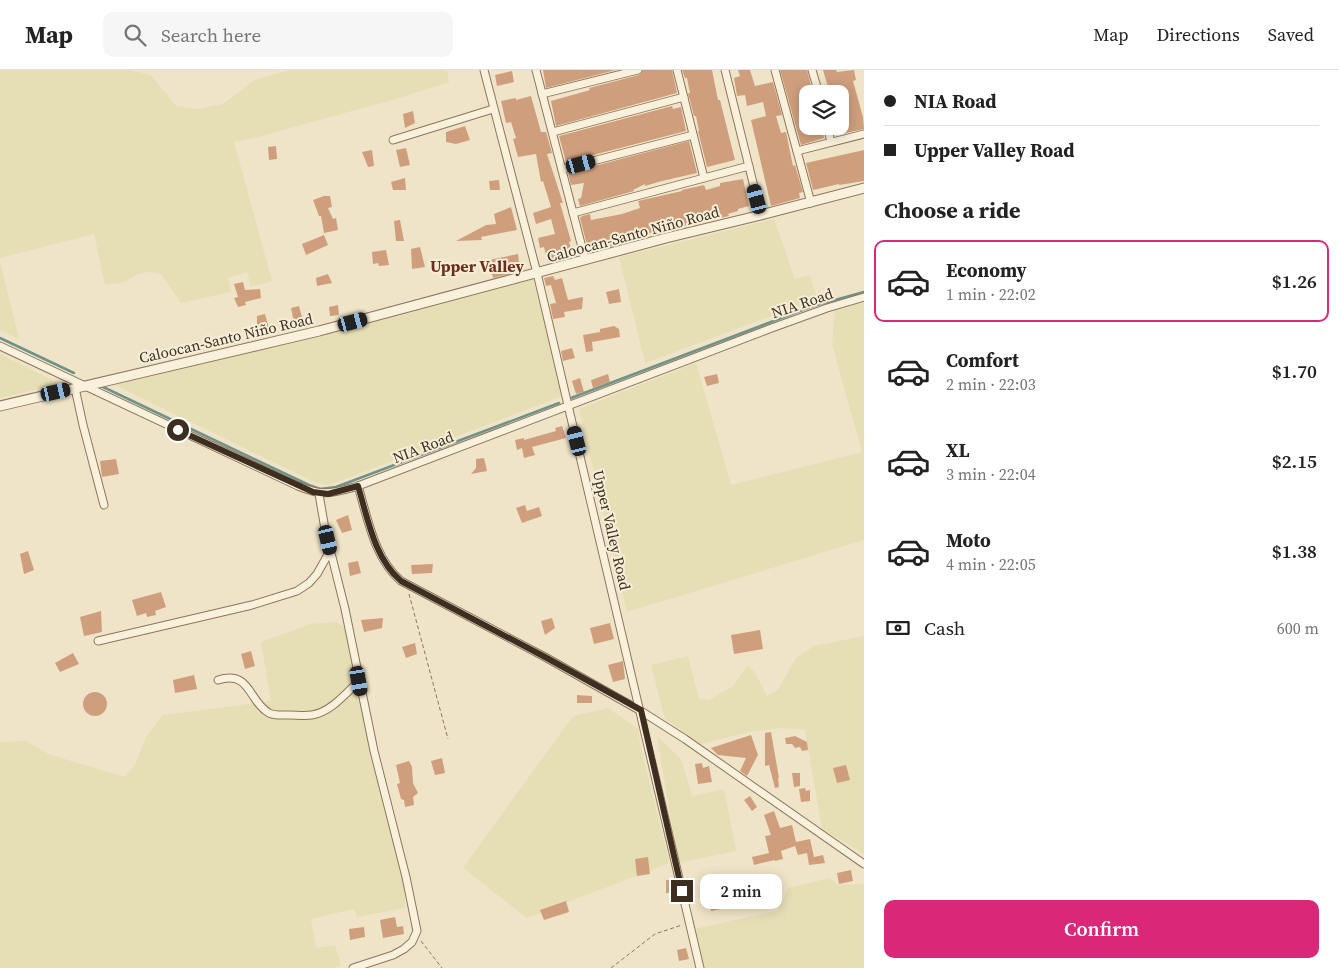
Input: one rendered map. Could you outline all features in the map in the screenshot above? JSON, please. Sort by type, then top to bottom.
[{"type":"street","name":"Upper Valley Road","points":[[486,70],[494,109],[537,273],[700,968]]},
{"type":"street","points":[[536,70],[585,260]]},
{"type":"street","points":[[542,94],[638,70]]},
{"type":"street","points":[[678,70],[704,178]]},
{"type":"street","points":[[725,70],[761,215]]},
{"type":"street","points":[[775,70],[810,203]]},
{"type":"street","points":[[812,70],[816,85]]},
{"type":"street","points":[[553,132],[684,97]]},
{"type":"street","points":[[393,140],[494,109]]},
{"type":"street","points":[[797,151],[864,134]]},
{"type":"street","points":[[562,169],[693,135]]},
{"type":"street","points":[[829,135],[831,142]]},
{"type":"street","points":[[573,213],[749,166]]},
{"type":"street","name":"Caloocan-Santo Niño Road","points":[[0,406],[312,333],[666,238],[864,188]]},
{"type":"street","name":"NIA Road","points":[[319,494],[328,494],[358,486],[794,320],[864,297]]},
{"type":"street","points":[[0,346],[79,387],[319,494],[330,551],[346,609],[374,751],[406,878],[416,934],[412,942],[404,949],[353,968]]},
{"type":"street","points":[[79,387],[83,425],[104,505]]},
{"type":"street","points":[[358,486],[378,548],[394,575],[408,586],[545,657],[641,710],[864,864]]},
{"type":"street","points":[[98,641],[259,603],[297,591],[309,583],[317,574],[330,551]]},
{"type":"street","points":[[218,680],[226,678],[240,681],[246,685],[269,712],[297,715],[312,715],[321,712],[339,700],[359,681]]},
{"type":"path","points":[[408,586],[448,739]]},
{"type":"path","points":[[611,968],[655,934],[672,927],[690,924]]},
{"type":"path","points":[[416,934],[442,968]]},
{"type":"shaded area","points":[[0,70],[130,70],[151,75],[176,106],[197,109],[223,104],[255,80],[290,70],[447,70],[449,82],[399,98],[234,142],[272,281],[251,287],[247,272],[228,278],[231,292],[181,303],[161,274],[146,272],[135,275],[125,282],[105,285],[94,234],[0,258]]},
{"type":"shaded area","points":[[774,219],[795,279],[810,275],[817,299],[645,363],[619,257]]},
{"type":"shaded area","points":[[0,262],[19,339],[0,330]]},
{"type":"shaded area","points":[[533,279],[562,396],[326,485],[314,482],[111,383],[275,347]]},
{"type":"shaded area","points":[[864,302],[864,540],[627,612],[579,409],[696,363],[731,485],[862,452],[832,344],[835,311]]},
{"type":"shaded area","points":[[0,354],[60,384],[0,398]]},
{"type":"shaded area","points":[[336,622],[346,628],[405,884],[405,908],[357,917],[354,909],[311,919],[316,948],[335,945],[341,966],[334,968],[0,968],[0,742],[26,741],[48,754],[125,777],[135,765],[146,737],[163,715],[271,701],[261,642],[310,624]]},
{"type":"shaded area","points":[[864,636],[864,854],[822,829],[805,730],[783,728],[753,731],[701,744],[665,719],[651,665],[688,656],[699,699],[709,700],[733,686],[748,665],[755,673],[767,696],[778,690],[796,658],[814,646]]},
{"type":"shaded area","points":[[608,708],[638,729],[669,863],[527,918],[463,868],[573,716]]},
{"type":"shaded area","points":[[657,736],[681,759],[692,796],[724,789],[736,851],[678,863]]},
{"type":"shaded area","points":[[830,878],[838,885],[864,884],[864,968],[703,968],[694,929],[777,911],[788,888]]},
{"type":"building","points":[[543,70],[616,70],[546,88]]},
{"type":"building","points":[[643,70],[672,70],[677,93],[556,126],[551,101],[590,90],[589,88],[639,75]]},
{"type":"building","points":[[682,70],[712,70],[718,100],[720,100],[735,160],[707,167],[696,116],[694,116],[688,93],[690,93],[687,78],[685,78]]},
{"type":"building","points":[[738,70],[750,70],[755,86],[773,82],[782,115],[776,116],[781,133],[786,132],[793,166],[795,165],[803,192],[799,193],[800,198],[771,206],[751,120],[766,116],[763,102],[747,106],[745,95],[737,96],[734,78],[740,76]]},
{"type":"building","points":[[780,70],[807,70],[811,85],[799,85],[799,135],[824,135],[824,138],[801,145]]},
{"type":"building","points":[[823,70],[836,70],[837,72],[854,70],[856,80],[853,81],[863,117],[864,129],[849,132],[849,85],[827,85]]},
{"type":"building","points":[[512,71],[514,82],[497,86],[495,75]]},
{"type":"building","points":[[531,96],[541,132],[546,132],[552,153],[547,154],[563,203],[560,203],[571,241],[569,242],[573,256],[548,262],[544,247],[540,248],[538,238],[555,234],[551,219],[536,224],[533,213],[551,207],[543,181],[541,182],[536,154],[518,157],[513,139],[516,138],[511,122],[506,123],[501,101]]},
{"type":"building","points":[[672,106],[673,109],[681,107],[686,131],[566,162],[559,136]]},
{"type":"building","points":[[413,111],[415,123],[405,128],[403,114]]},
{"type":"building","points":[[465,126],[470,140],[456,144],[446,142],[446,132]]},
{"type":"building","points":[[689,141],[697,173],[645,186],[645,184],[634,191],[580,206],[578,199],[581,198],[584,183],[571,185],[568,173]]},
{"type":"building","points":[[276,146],[277,159],[269,160],[268,147]]},
{"type":"building","points":[[406,148],[410,165],[400,167],[396,150]]},
{"type":"building","points":[[372,150],[374,166],[368,167],[362,152]]},
{"type":"building","points":[[864,150],[864,181],[813,190],[806,163]]},
{"type":"building","points":[[405,178],[406,190],[393,190],[391,182]]},
{"type":"building","points":[[743,179],[749,206],[728,214],[729,216],[651,233],[638,237],[638,239],[593,251],[591,244],[587,245],[580,218],[582,216],[590,214],[591,220],[622,214],[640,208],[638,201],[704,185],[706,190],[720,186],[720,183]]},
{"type":"building","points":[[499,180],[500,190],[490,190],[489,181]]},
{"type":"building","points":[[330,196],[332,207],[328,208],[333,219],[336,218],[338,230],[324,233],[321,216],[319,216],[313,200]]},
{"type":"building","points":[[511,207],[517,230],[481,237],[482,240],[456,241],[486,225],[496,224],[494,214]]},
{"type":"building","points":[[400,220],[404,241],[396,241],[394,221]]},
{"type":"building","points":[[324,235],[328,245],[306,255],[302,244]]},
{"type":"building","points":[[420,247],[425,267],[412,269],[411,249]]},
{"type":"building","points":[[386,250],[389,265],[379,266],[378,263],[373,264],[372,252]]},
{"type":"building","points":[[518,254],[519,262],[508,264],[509,274],[493,278],[489,260]]},
{"type":"building","points":[[328,274],[332,283],[317,286],[316,278]]},
{"type":"building","points":[[553,276],[555,280],[562,278],[568,300],[583,297],[582,309],[564,312],[565,317],[553,319],[550,304],[556,303],[551,285],[546,286],[544,278]]},
{"type":"building","points":[[243,282],[245,290],[260,289],[261,298],[245,302],[246,305],[238,307],[234,298],[238,297],[234,284]]},
{"type":"building","points":[[619,289],[621,302],[609,304],[606,292]]},
{"type":"building","points":[[338,305],[339,315],[330,316],[329,307]]},
{"type":"building","points":[[299,306],[303,321],[294,323],[291,308]]},
{"type":"building","points":[[265,314],[269,328],[257,328],[257,316]]},
{"type":"building","points":[[614,326],[619,329],[620,337],[592,342],[593,351],[586,352],[583,335],[600,332],[600,329]]},
{"type":"building","points":[[572,348],[575,358],[563,361],[561,351]]},
{"type":"building","points":[[608,374],[610,382],[593,388],[591,380]]},
{"type":"building","points":[[717,374],[719,383],[707,386],[704,377]]},
{"type":"building","points":[[580,378],[584,392],[576,394],[572,381]]},
{"type":"building","points":[[562,426],[566,438],[532,447],[535,455],[524,458],[522,448],[517,450],[515,440],[524,438],[524,440],[556,431],[555,428]]},
{"type":"building","points":[[484,458],[487,471],[471,474],[476,468],[476,459]]},
{"type":"building","points":[[116,459],[119,474],[102,477],[100,461]]},
{"type":"building","points":[[525,505],[527,511],[539,507],[542,516],[522,523],[516,508]]},
{"type":"building","points":[[348,515],[352,530],[342,533],[336,520]]},
{"type":"building","points":[[28,551],[34,570],[24,574],[20,554]]},
{"type":"building","points":[[358,561],[361,573],[350,576],[348,563]]},
{"type":"building","points":[[433,564],[432,573],[412,574],[411,565]]},
{"type":"building","points":[[161,592],[166,607],[155,611],[156,615],[147,617],[146,613],[137,616],[132,600]]},
{"type":"building","points":[[101,611],[102,632],[84,636],[80,617]]},
{"type":"building","points":[[383,618],[382,628],[364,632],[361,620]]},
{"type":"building","points":[[552,618],[555,628],[545,635],[541,621]]},
{"type":"building","points":[[610,623],[614,639],[594,644],[590,628]]},
{"type":"building","points":[[760,630],[763,649],[734,654],[731,635]]},
{"type":"building","points":[[415,643],[417,654],[406,658],[402,647]]},
{"type":"building","points":[[251,651],[255,666],[245,669],[241,654]]},
{"type":"building","points":[[73,653],[79,664],[60,672],[55,663]]},
{"type":"building","points":[[623,661],[625,679],[613,682],[608,665]]},
{"type":"building","points":[[194,675],[197,689],[175,693],[173,680]]},
{"type":"building","points":[[95,692],[100,693],[106,699],[106,709],[100,715],[95,716],[90,715],[84,709],[83,704],[84,699],[90,693]]},
{"type":"building","points":[[577,695],[592,696],[592,703],[577,703]]},
{"type":"building","points":[[771,732],[779,778],[779,787],[775,788],[769,765],[765,766],[765,733]]},
{"type":"building","points":[[751,735],[758,755],[747,776],[740,771],[746,758],[718,755],[711,748]]},
{"type":"building","points":[[795,736],[807,742],[808,750],[802,751],[800,747],[795,748],[792,744],[786,744],[785,738]]},
{"type":"building","points":[[442,758],[445,773],[435,775],[431,761]]},
{"type":"building","points":[[409,761],[412,767],[413,783],[418,793],[413,797],[414,805],[405,807],[397,784],[400,783],[396,765]]},
{"type":"building","points":[[702,763],[703,768],[709,766],[712,782],[698,784],[695,764]]},
{"type":"building","points":[[846,765],[850,780],[837,783],[833,768]]},
{"type":"building","points":[[792,773],[800,773],[800,786],[794,787]]},
{"type":"building","points":[[805,788],[806,791],[810,790],[810,801],[801,802],[799,789]]},
{"type":"building","points":[[750,796],[757,807],[752,811],[744,800]]},
{"type":"building","points":[[774,811],[780,828],[792,825],[796,842],[810,839],[814,857],[823,855],[825,863],[809,865],[807,853],[798,855],[795,846],[781,851],[783,859],[754,865],[752,857],[769,853],[765,836],[771,835],[764,815]]},
{"type":"building","points":[[648,857],[650,874],[637,876],[635,859]]},
{"type":"building","points":[[851,870],[853,881],[839,884],[837,873]]},
{"type":"building","points":[[719,876],[722,888],[726,887],[728,895],[751,890],[754,902],[711,911],[707,892],[703,893],[701,880]]},
{"type":"building","points":[[666,880],[674,880],[677,893],[666,893]]},
{"type":"building","points":[[777,883],[779,893],[767,895],[766,886]]},
{"type":"building","points":[[566,901],[569,912],[544,920],[540,910]]},
{"type":"building","points":[[395,917],[397,927],[403,926],[404,934],[383,938],[380,920]]},
{"type":"building","points":[[364,927],[365,937],[350,940],[349,929]]},
{"type":"building","points":[[686,948],[689,959],[679,961],[677,950]]},
{"type":"waterway","points":[[571,398],[813,306],[864,292]]},
{"type":"waterway","points":[[0,338],[74,373]]},
{"type":"waterway","points":[[101,386],[320,489],[336,487],[559,403]]},
{"type":"district","name":"Upper Valley","points":[[477,266]]},
{"type":"route","points":[[178,430],[319,494],[328,494],[358,486],[378,548],[387,565],[401,581],[641,710],[682,891]]}]
